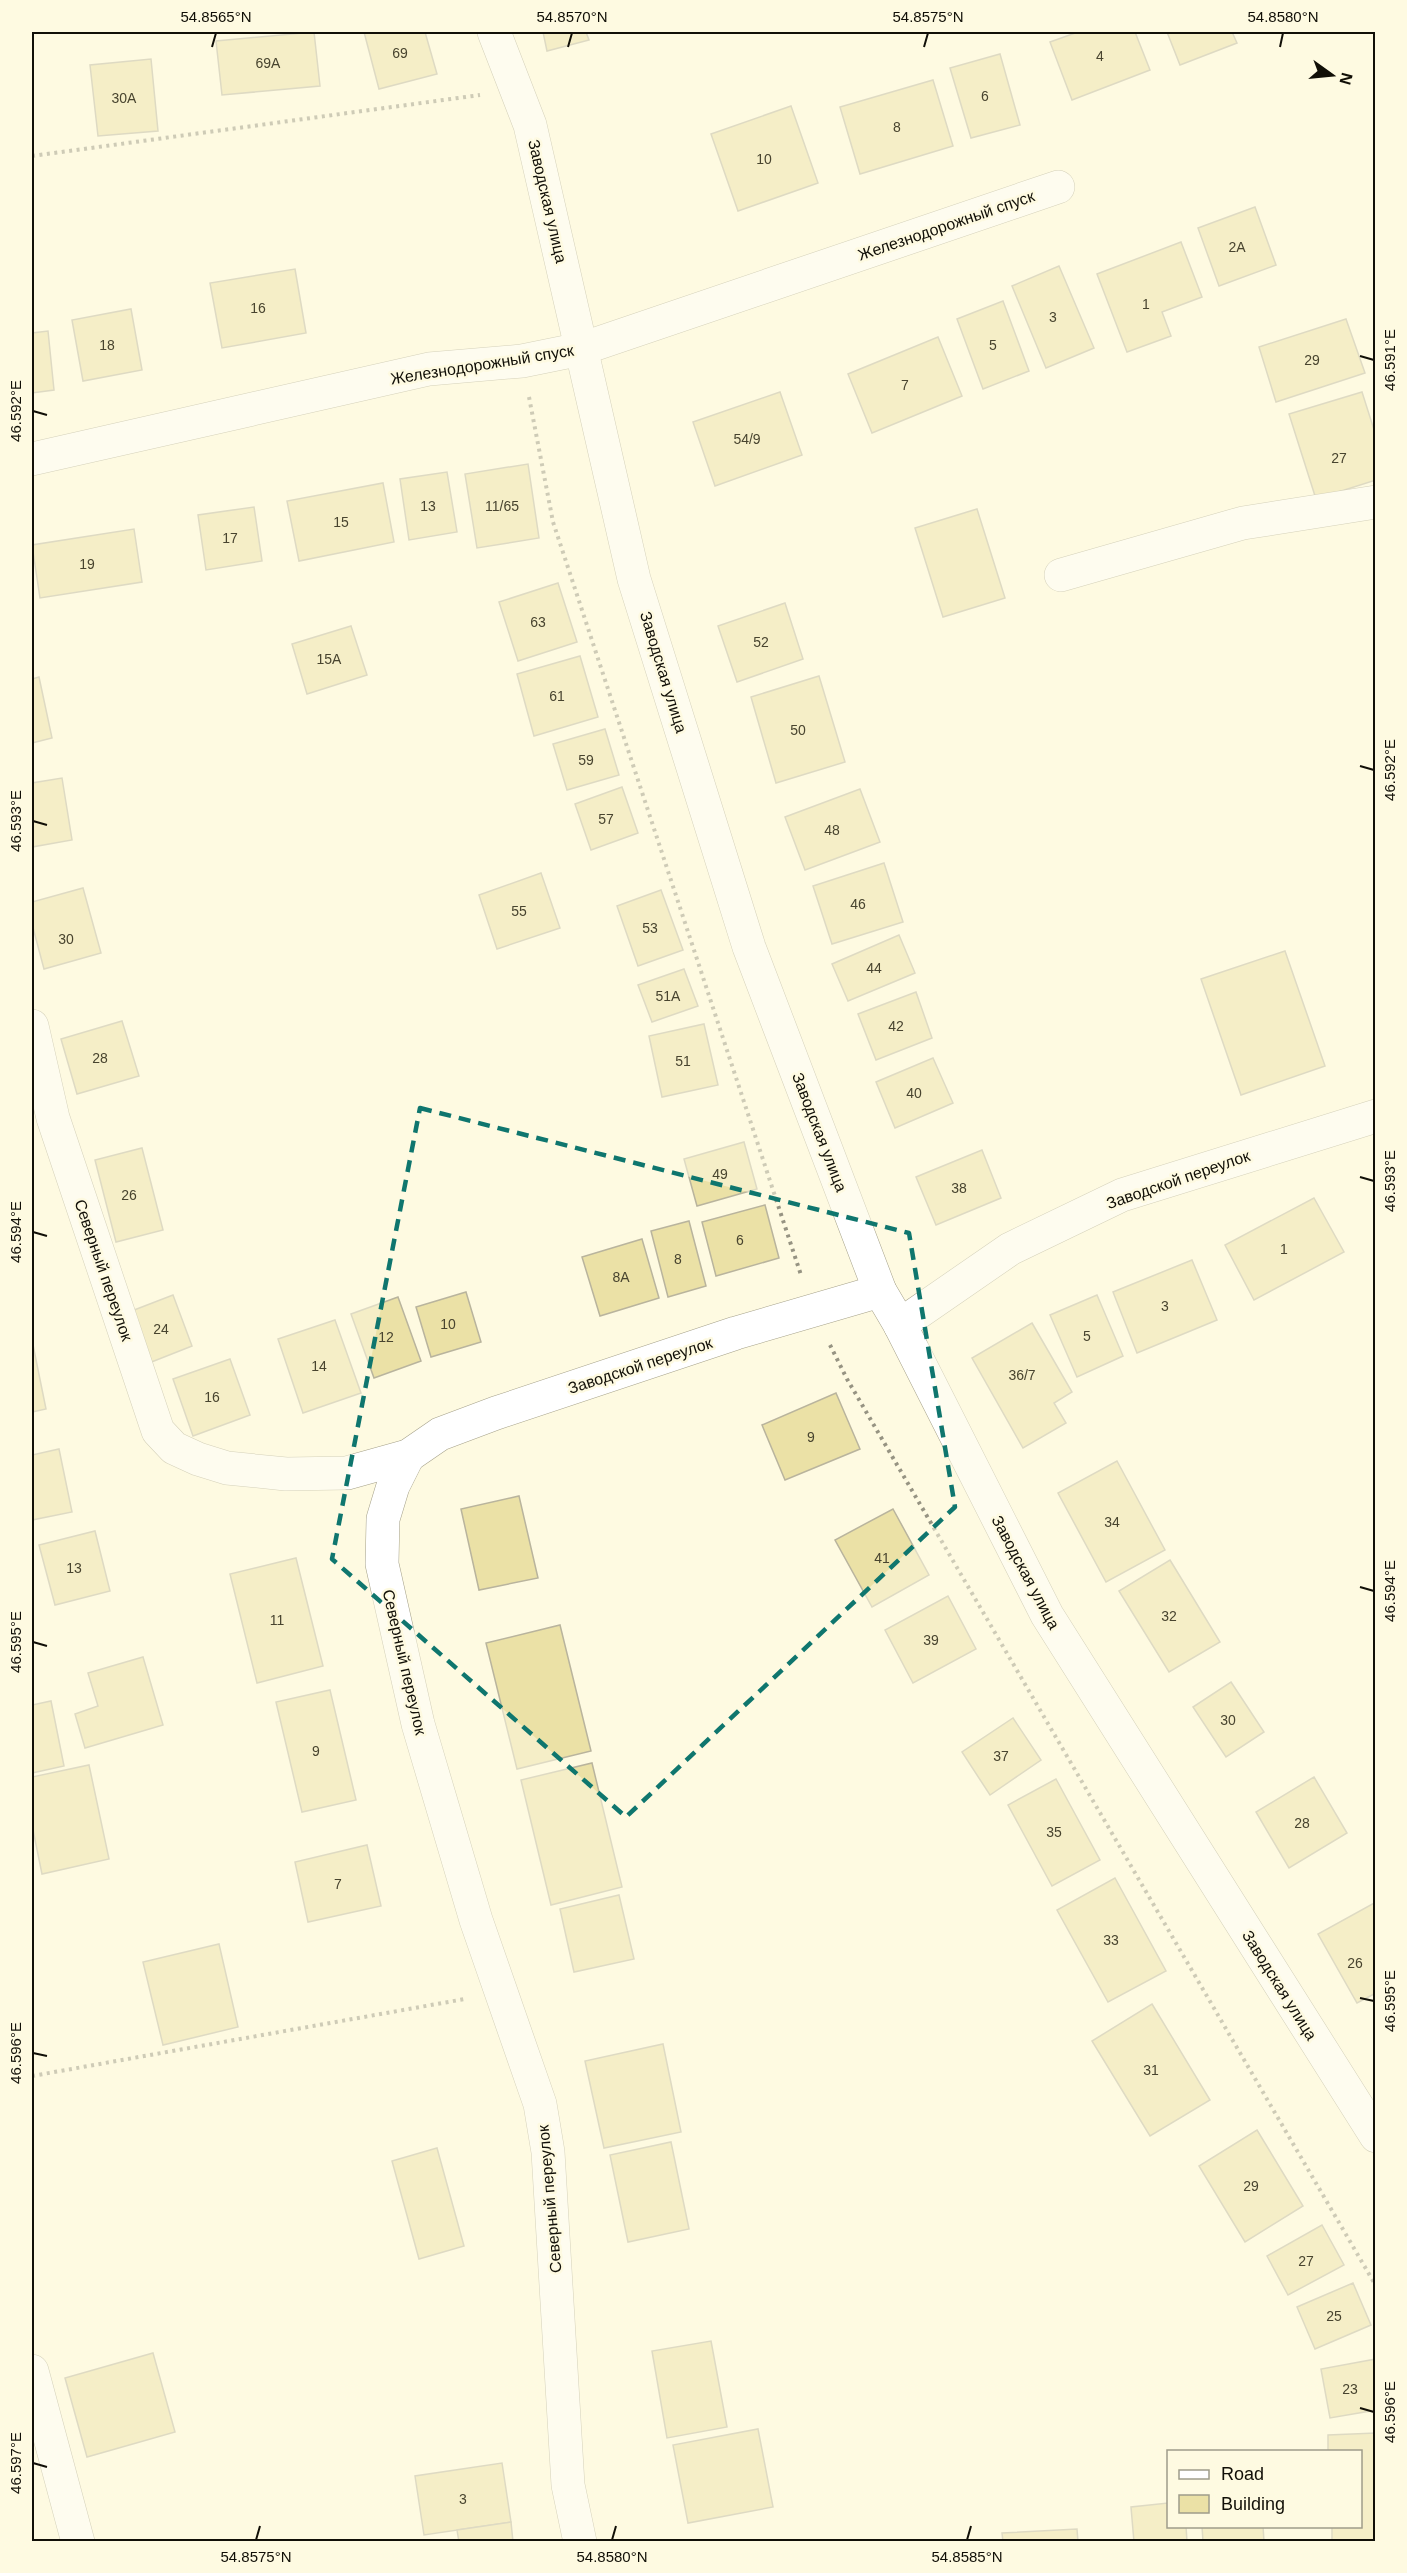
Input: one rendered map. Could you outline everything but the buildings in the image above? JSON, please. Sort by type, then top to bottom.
[{"type":"street","name":"Заводская улица","points":[[494,32],[530,125],[634,579],[749,947],[880,1291],[900,1325],[1047,1615],[1376,2136]]},
{"type":"street","name":"Железнодорожный спуск","points":[[32,459],[429,369],[522,361],[581,349],[1058,187]]},
{"type":"street","points":[[1061,575],[1243,523],[1376,502]]},
{"type":"street","name":"Северный переулок","points":[[32,1026],[53,1118],[158,1431],[174,1448],[198,1459],[227,1468],[274,1473],[347,1473],[408,1456]]},
{"type":"street","name":"Заводской переулок","points":[[900,1325],[1010,1249],[1122,1195],[1376,1116]]},
{"type":"street","name":"Заводской переулок","points":[[408,1456],[440,1434],[496,1413],[736,1333],[880,1291]]},
{"type":"street","name":"Северный переулок","points":[[408,1456],[393,1486],[383,1519],[382,1564],[418,1724],[476,1920],[540,2104],[548,2152],[568,2485],[580,2541]]},
{"type":"street","points":[[32,2371],[78,2541]]},
{"type":"path","points":[[32,156],[516,90]]},
{"type":"path","points":[[32,2076],[501,1992]]},
{"type":"highlighted area","points":[[420,1108],[909,1233],[955,1507],[626,1817],[332,1559]]}]
